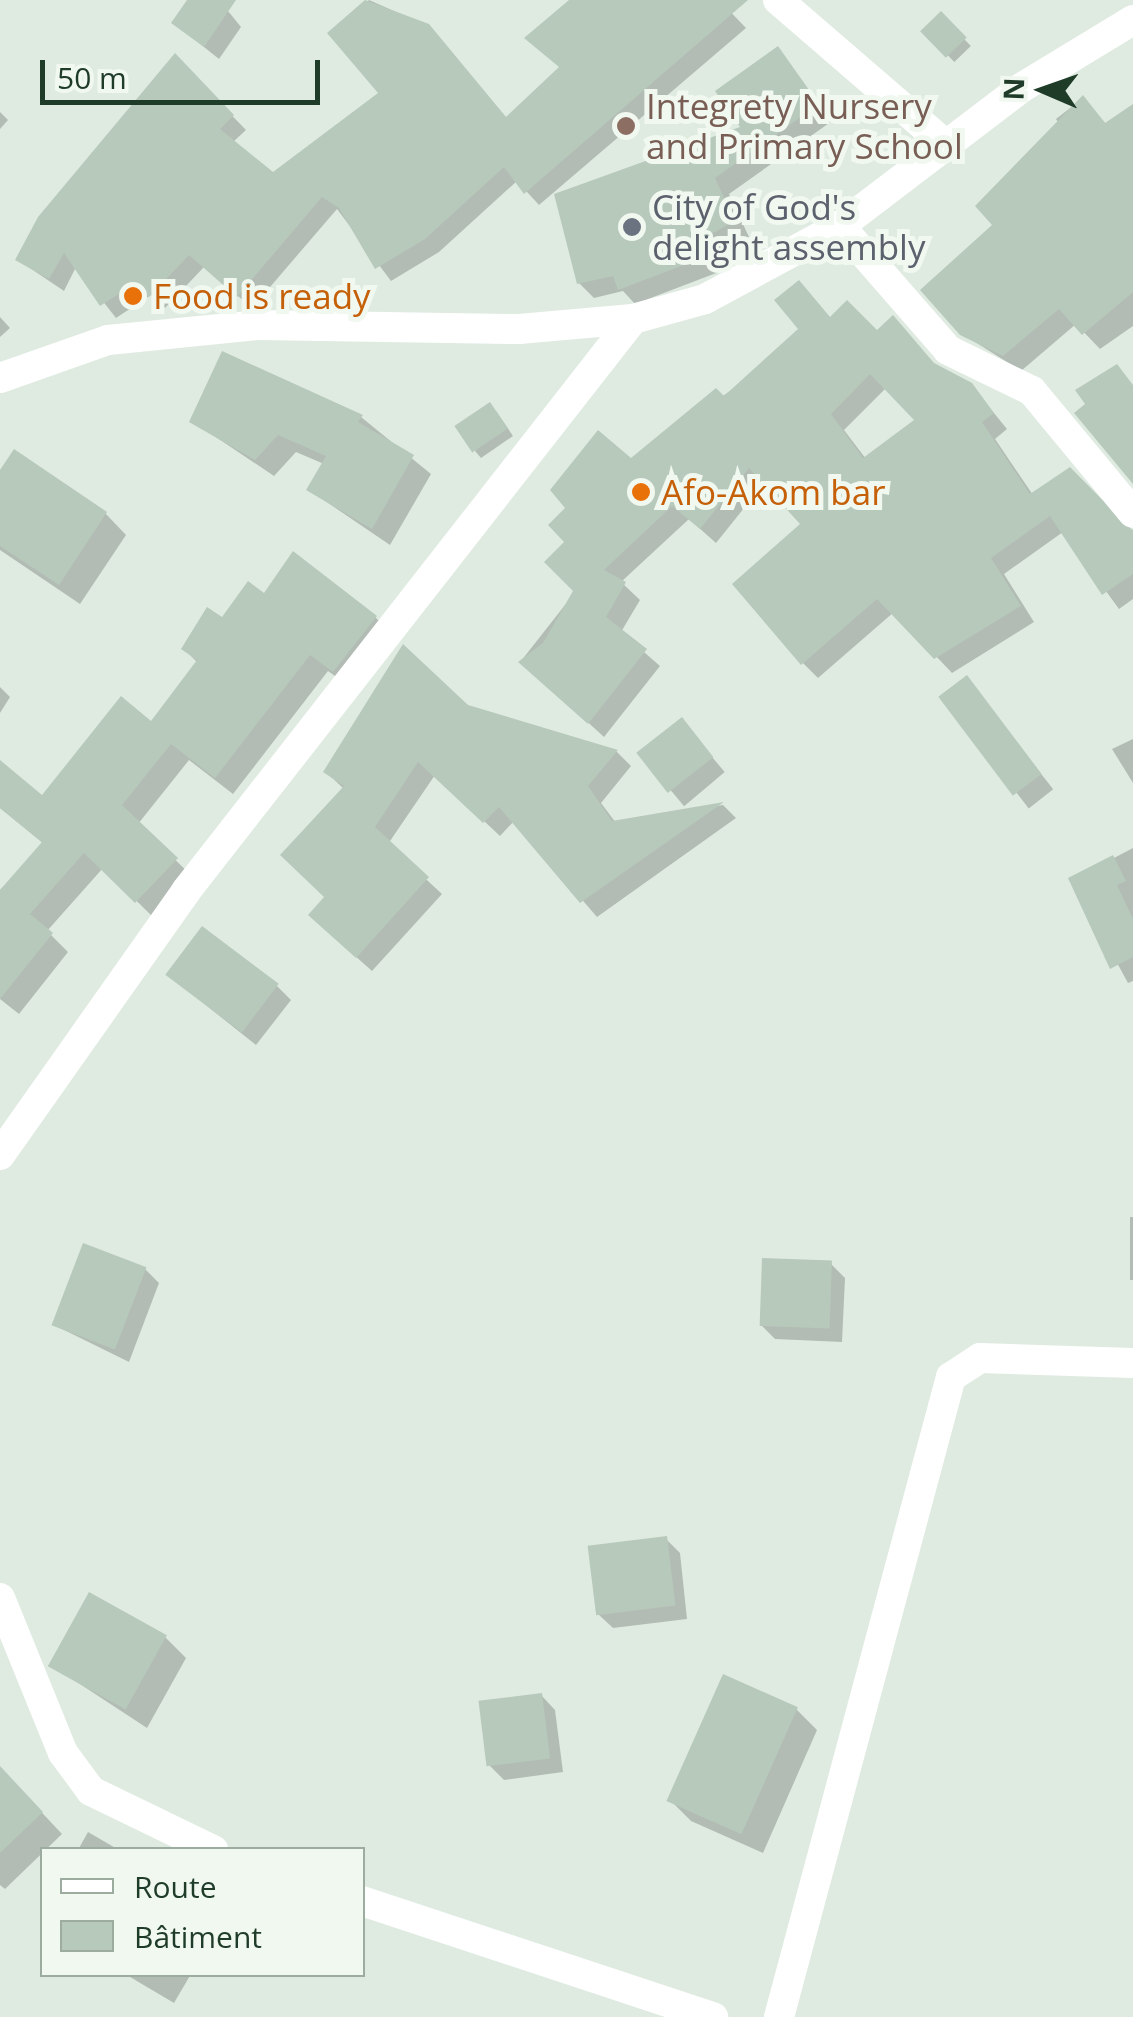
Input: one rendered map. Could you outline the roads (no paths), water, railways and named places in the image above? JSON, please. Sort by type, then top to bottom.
[{"type":"street","points":[[778,0],[945,144]]},
{"type":"street","points":[[0,378],[108,340],[259,325],[519,329],[633,320],[705,300],[840,226],[945,144],[1133,20]]},
{"type":"street","points":[[840,226],[948,350],[1032,391],[1133,513]]},
{"type":"street","points":[[0,1155],[186,891],[633,320]]},
{"type":"street","points":[[779,2017],[951,1377],[980,1358],[1133,1362]]},
{"type":"street","points":[[0,1598],[62,1753],[91,1790],[207,1847]]},
{"type":"street","points":[[365,1902],[713,2017]]},
{"type":"place","name":"Integrety Nursery and Primary School","points":[[626,126]]},
{"type":"place","name":"City of God's delight assembly","points":[[632,227]]},
{"type":"place","name":"Food is ready","points":[[133,296]]},
{"type":"place","name":"Afo-Akom bar","points":[[641,492]]}]
